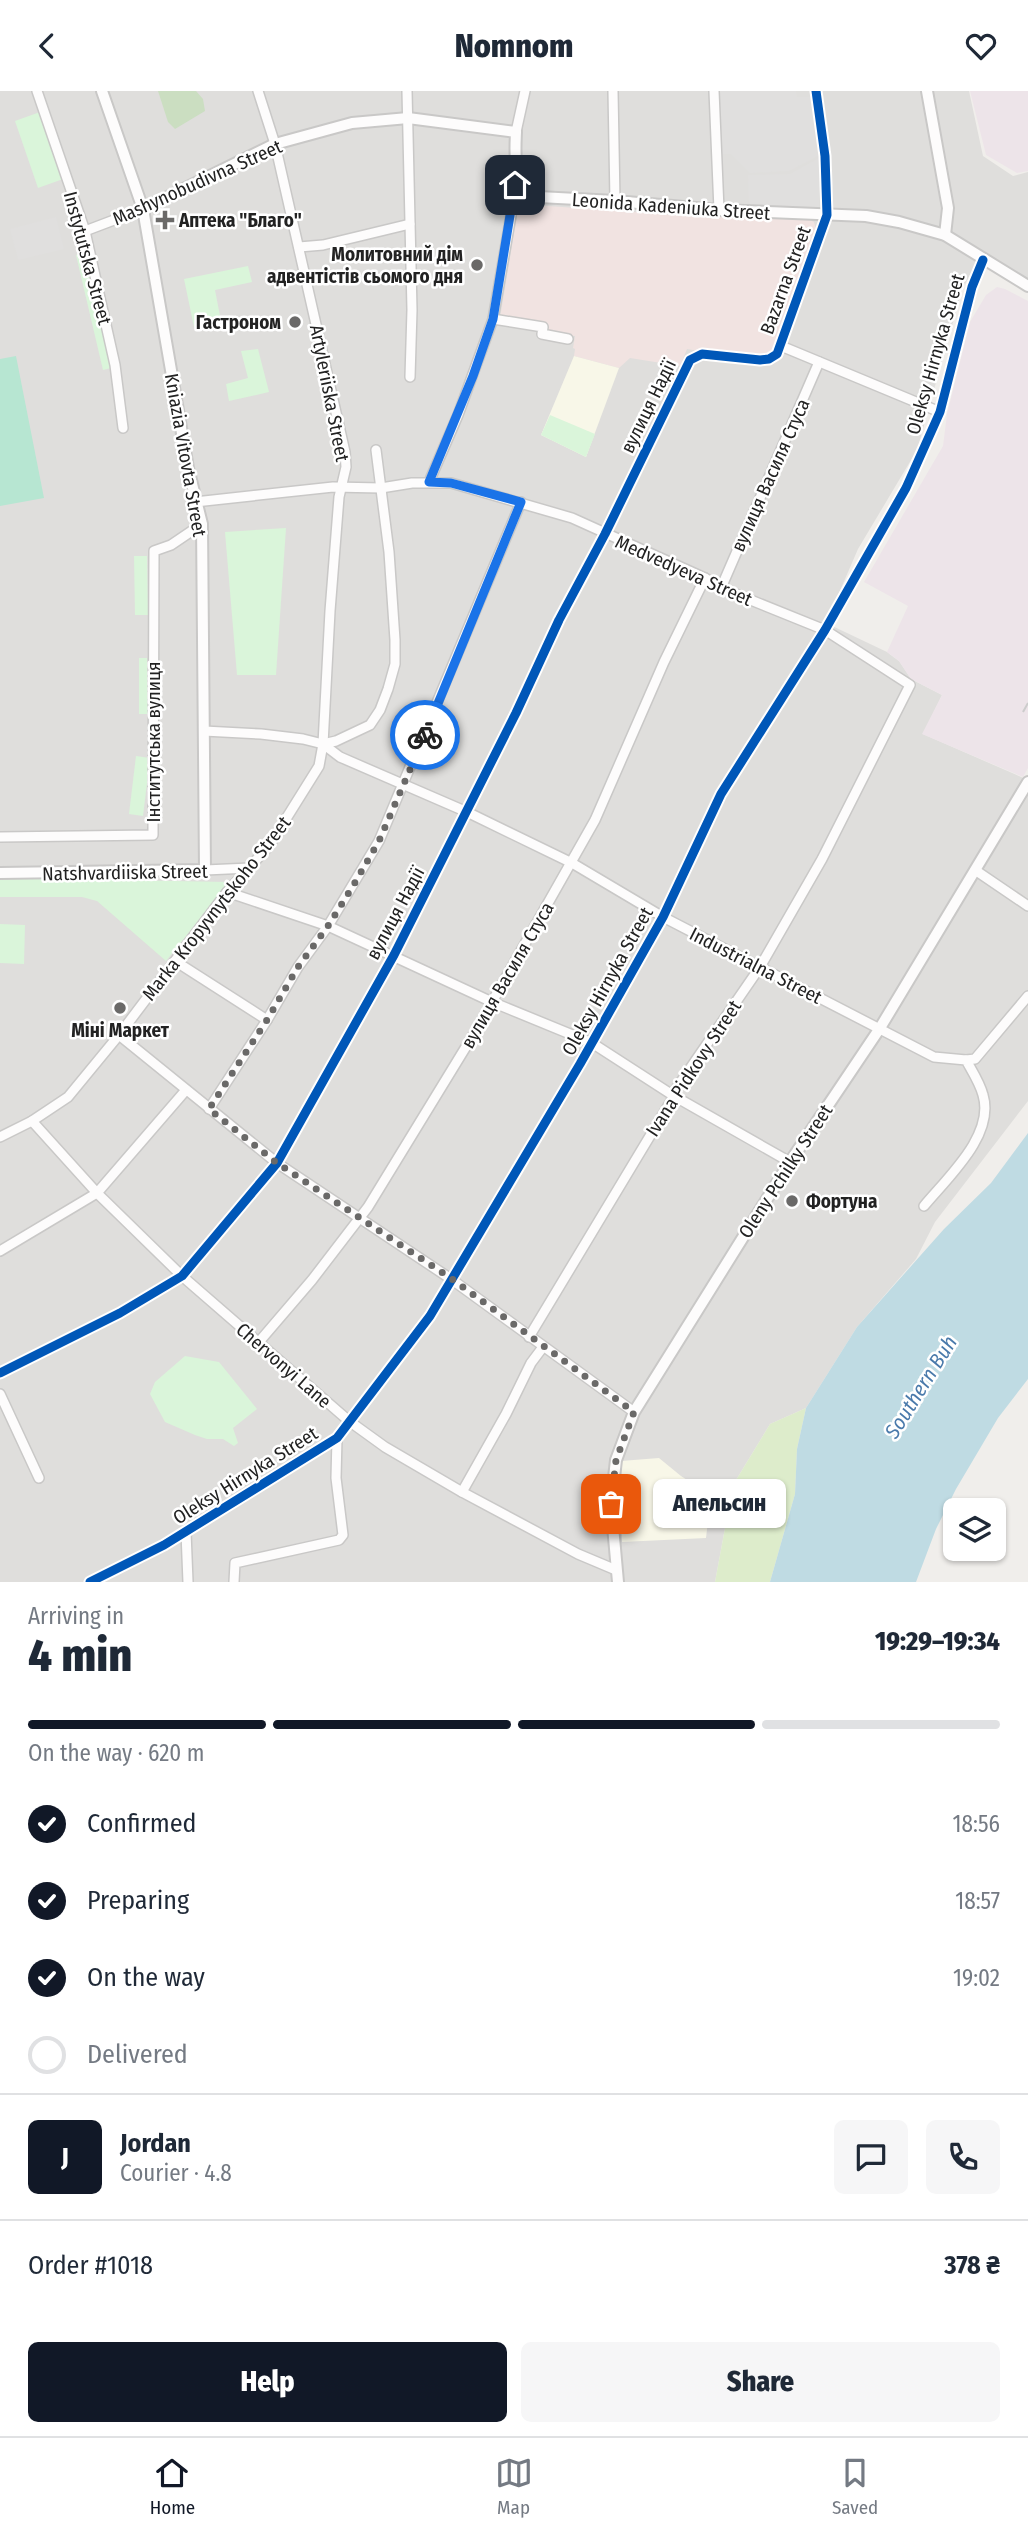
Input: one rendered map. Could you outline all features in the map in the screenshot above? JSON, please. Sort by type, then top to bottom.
[{"type":"street","name":"Instytutska Street","points":[[37,91],[85,231],[115,365],[123,428]]},
{"type":"street","name":"Kniazia Vitovta Street","points":[[102,91],[143,209],[195,502],[202,524],[205,870]]},
{"type":"street","name":"Artyleriiska Street","points":[[258,91],[275,144],[345,452],[346,467],[341,486],[330,611],[323,744]]},
{"type":"street","points":[[407,91],[412,310],[410,377]]},
{"type":"street","points":[[429,482],[473,376],[493,319],[518,176],[515,164],[516,132],[525,91]]},
{"type":"street","points":[[613,91],[615,201]]},
{"type":"street","points":[[714,91],[719,210]]},
{"type":"street","points":[[816,91],[825,156],[827,215]]},
{"type":"street","points":[[927,91],[948,208],[945,235]]},
{"type":"street","name":"Mashynobudivna Street","points":[[85,231],[143,209],[275,144],[352,123],[408,118],[516,132]]},
{"type":"street","name":"Leonida Kadeniuka Street","points":[[518,176],[528,191],[539,197],[719,210],[866,216],[899,222],[945,235],[1028,286]]},
{"type":"street","name":"Bazarna Street","points":[[693,357],[709,354],[769,359],[777,354],[827,215]]},
{"type":"street","points":[[299,247],[323,245],[410,224]]},
{"type":"street","name":"Oleksy Hirnyka Street","points":[[90,1582],[186,1532],[337,1438],[430,1316],[592,1043],[663,917],[721,794],[825,630],[906,488],[940,412],[972,287],[983,260]]},
{"type":"street","points":[[493,319],[543,327],[542,334],[568,339]]},
{"type":"street","points":[[781,346],[940,412]]},
{"type":"street","name":"вулиця Надії","points":[[0,1373],[120,1313],[182,1276],[277,1163],[394,955],[467,813],[559,620],[693,357]]},
{"type":"street","name":"вулиця Василя Стуса","points":[[721,588],[819,362]]},
{"type":"street","points":[[204,731],[261,734],[323,744],[370,725],[380,710],[395,664],[391,576],[376,450]]},
{"type":"street","name":"Medvedyeva Street","points":[[195,502],[341,486],[381,488],[429,482],[451,483],[572,518],[705,577],[721,588],[825,630],[909,685]]},
{"type":"street","points":[[209,1109],[298,967],[328,926],[379,841],[521,502]]},
{"type":"street","name":"Інститутська вулиця","points":[[0,837],[153,835],[155,551],[171,545],[202,524]]},
{"type":"street","name":"вулиця Василя Стуса","points":[[258,1343],[359,1219],[492,1002],[600,809],[664,661],[705,577]]},
{"type":"street","name":"Ivana Pidkovy Street","points":[[530,1337],[676,1089],[760,967],[822,859],[909,685]]},
{"type":"street","name":"Industrialna Street","points":[[323,744],[340,757],[572,863],[663,917],[934,1057],[966,1060]]},
{"type":"street","name":"Marka Kropyvnytskoho Street","points":[[0,1137],[32,1121],[68,1097],[119,1035],[227,892],[269,846],[318,766],[323,744]]},
{"type":"street","name":"Oleny Pchilky Street","points":[[618,1582],[611,1504],[616,1460],[634,1412],[790,1162],[880,1028],[1028,782]]},
{"type":"street","name":"Natshvardiiska Street","points":[[0,873],[250,868]]},
{"type":"street","points":[[975,870],[1028,906]]},
{"type":"street","points":[[227,892],[328,926],[492,1002],[592,1043],[674,1096],[790,1162]]},
{"type":"street","points":[[175,961],[267,1020]]},
{"type":"street","points":[[924,1206],[975,1143],[983,1127],[983,1095],[966,1060],[975,1059],[1028,996]]},
{"type":"street","points":[[119,1035],[277,1163],[452,1279],[634,1412]]},
{"type":"street","points":[[0,1251],[97,1193],[186,1090]]},
{"type":"street","name":"Chervonyi Lane","points":[[32,1121],[97,1193],[182,1276],[349,1421],[385,1447],[462,1492],[578,1554],[616,1570]]},
{"type":"street","points":[[462,1492],[531,1363],[543,1347]]},
{"type":"street","points":[[0,1394],[39,1478]]},
{"type":"street","points":[[234,1582],[235,1563],[339,1540],[343,1535],[336,1478],[337,1438]]},
{"type":"street","name":"Oleksy Hirnyka Street","points":[[186,1532],[188,1582]]},
{"type":"shaded area","points":[[0,91],[969,91],[983,156],[1013,176],[1028,172],[1028,280],[985,258],[977,261],[962,290],[917,450],[858,549],[826,623],[887,652],[899,661],[911,679],[942,695],[923,734],[1028,780],[1028,1101],[935,1222],[916,1259],[857,1327],[806,1408],[770,1424],[733,1485],[715,1582],[0,1582]]},
{"type":"shaded area","points":[[718,91],[796,91],[797,97],[810,97],[818,156],[789,171],[750,173],[731,154],[722,154]]},
{"type":"shaded area","points":[[970,91],[1028,91],[1028,171],[1017,173],[986,155]]},
{"type":"shaded area","points":[[819,158],[819,209],[749,206],[748,175],[790,174]]},
{"type":"shaded area","points":[[519,204],[706,217],[707,214],[810,220],[814,222],[816,229],[776,352],[770,356],[723,355],[687,349],[680,366],[630,358],[619,368],[574,356],[575,336],[548,333],[548,324],[500,318]]},
{"type":"shaded area","points":[[56,217],[64,249],[18,260],[10,229]]},
{"type":"shaded area","points":[[997,287],[1028,301],[1028,768],[1023,777],[922,734],[942,695],[911,679],[899,661],[887,652],[908,606],[864,582],[943,446],[947,414],[970,322],[986,295]]},
{"type":"shaded area","points":[[574,356],[619,368],[586,457],[541,435]]},
{"type":"shaded area","points":[[659,1458],[707,1493],[710,1504],[706,1538],[622,1542],[621,1461]]},
{"type":"green space","points":[[158,91],[196,91],[203,99],[205,111],[175,129],[168,122]]},
{"type":"green space","points":[[40,112],[63,179],[38,188],[15,121]]},
{"type":"green space","points":[[87,252],[111,368],[103,370],[76,255]]},
{"type":"green space","points":[[248,266],[252,282],[215,290],[221,321],[194,327],[184,279]]},
{"type":"green space","points":[[258,349],[269,392],[229,401],[226,384],[248,378],[241,351]]},
{"type":"green space","points":[[16,356],[44,498],[0,506],[0,359]]},
{"type":"green space","points":[[550,415],[595,434],[586,457],[541,435]]},
{"type":"green space","points":[[286,528],[276,675],[237,675],[225,532]]},
{"type":"green space","points":[[134,556],[147,556],[148,615],[135,615]]},
{"type":"green space","points":[[139,658],[147,658],[148,714],[139,714]]},
{"type":"green space","points":[[136,756],[150,758],[143,816],[129,814]]},
{"type":"green space","points":[[0,878],[229,882],[166,961],[97,901],[82,897],[0,897]]},
{"type":"green space","points":[[0,924],[25,925],[24,964],[0,963]]},
{"type":"green space","points":[[185,1356],[219,1362],[257,1409],[233,1428],[238,1443],[234,1446],[223,1439],[207,1439],[165,1422],[150,1394],[155,1382]]},
{"type":"green space","points":[[806,1408],[797,1449],[795,1494],[770,1582],[715,1582],[733,1485],[770,1424]]},
{"type":"water","name":"Southern Buh","points":[[1028,1133],[1028,1379],[998,1418],[952,1498],[943,1498],[943,1515],[916,1582],[770,1582],[795,1494],[797,1449],[806,1408],[857,1327],[944,1229],[991,1183]]},
{"type":"railway","points":[[1023,712],[1028,703]]},
{"type":"cycle path","points":[[0,1373],[120,1313],[182,1276],[277,1163],[394,955],[690,360],[702,354],[760,360],[777,354],[827,215],[825,156],[816,91]]},
{"type":"cycle path","points":[[90,1582],[164,1545],[337,1438],[430,1316],[580,1064],[663,917],[721,794],[825,630],[906,488],[940,412],[972,287],[983,260]]},
{"type":"way so far","points":[[425,735],[379,841],[328,926],[298,967],[209,1109],[277,1163],[452,1279],[634,1412],[616,1460],[611,1504]]},
{"type":"place","name":"Аптека \"Благо\"","points":[[165,220]]},
{"type":"place","name":"Молитовний дім адвентістів сьомого дня","points":[[477,265]]},
{"type":"place","name":"Гастроном","points":[[295,322]]},
{"type":"place","name":"Міні Маркет","points":[[120,1008]]},
{"type":"place","name":"Фортуна","points":[[792,1201]]},
{"type":"place","name":"Апельсин","points":[[611,1504]]},
{"type":"route","points":[[425,735],[521,502],[451,483],[429,482],[458,415],[493,319],[515,185]]}]
